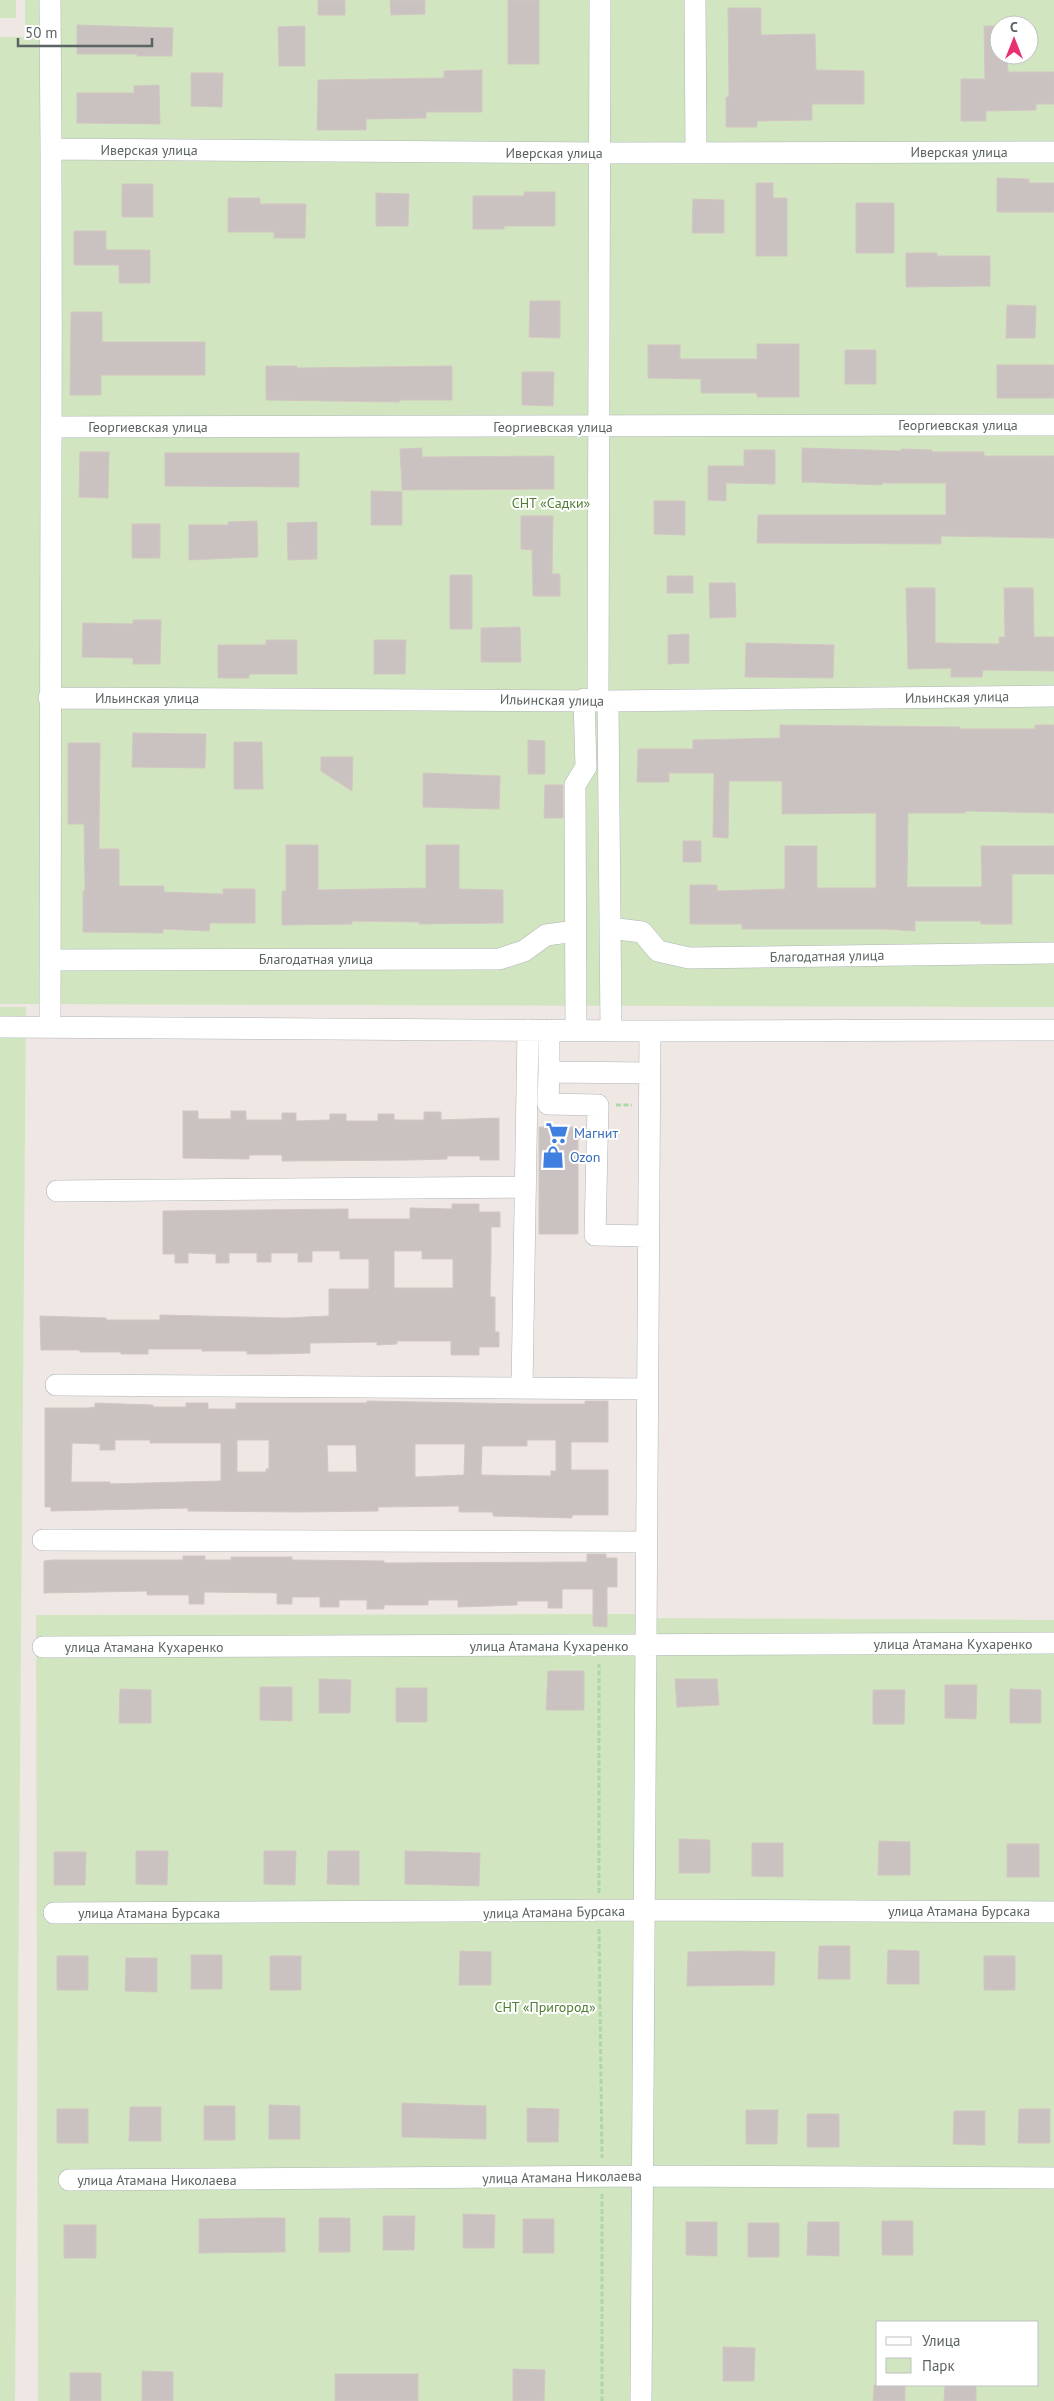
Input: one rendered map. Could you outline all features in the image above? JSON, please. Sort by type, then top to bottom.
[{"type":"street","points":[[50,0],[52,149],[52,427],[49,698],[50,1028]]},
{"type":"street","points":[[600,0],[600,427],[597,700],[610,928],[611,1031]]},
{"type":"street","points":[[695,0],[696,153]]},
{"type":"street","name":"Иверская улица","points":[[52,149],[600,153],[1054,152]]},
{"type":"street","name":"Георгиевская улица","points":[[52,427],[1054,425]]},
{"type":"street","name":"Ильинская улица","points":[[49,698],[597,700],[1054,696]]},
{"type":"street","points":[[576,1031],[575,785],[586,767],[597,700]]},
{"type":"street","name":"Благодатная улица","points":[[610,928],[642,932],[658,951],[689,958],[1054,953]]},
{"type":"street","name":"Благодатная улица","points":[[50,960],[499,959],[524,951],[546,934],[575,931]]},
{"type":"street","points":[[0,1027],[576,1031],[1054,1030]]},
{"type":"street","points":[[522,1388],[528,1030]]},
{"type":"street","points":[[549,1030],[548,1104],[598,1105],[596,1236],[648,1236]]},
{"type":"street","points":[[641,2401],[644,2176],[643,1910],[650,1031]]},
{"type":"street","points":[[549,1072],[650,1073]]},
{"type":"street","points":[[57,1190],[525,1187]]},
{"type":"street","points":[[56,1385],[648,1389]]},
{"type":"street","points":[[43,1540],[647,1542]]},
{"type":"street","name":"улица Атамана Кухаренко","points":[[43,1647],[1054,1643]]},
{"type":"street","name":"улица Атамана Бурсака","points":[[54,1914],[599,1912],[643,1910],[1054,1912]]},
{"type":"street","name":"улица Атамана Николаева","points":[[69,2180],[644,2176],[1054,2178]]},
{"type":"path","points":[[599,1646],[602,2401]]},
{"type":"green space","points":[[0,0],[16,0],[16,18],[0,18]]},
{"type":"green space","name":"СНТ «Садки»","points":[[25,0],[1054,0],[1054,1007],[0,1004],[0,37],[25,37]]},
{"type":"green space","points":[[0,1007],[26,1007],[15,2401],[0,2401]]},
{"type":"green space","name":"СНТ «Пригород»","points":[[635,1614],[646,1618],[1054,1620],[1054,2401],[38,2401],[36,1615]]},
{"type":"building","points":[[318,0],[345,0],[345,15],[318,15]]},
{"type":"building","points":[[390,0],[425,0],[425,14],[391,15]]},
{"type":"building","points":[[508,0],[539,0],[539,64],[508,64]]},
{"type":"building","points":[[728,8],[761,8],[761,35],[815,34],[816,70],[864,71],[864,104],[812,104],[812,120],[757,121],[757,127],[726,127],[726,97],[729,97]]},
{"type":"building","points":[[77,25],[173,28],[172,56],[77,54]]},
{"type":"building","points":[[305,26],[305,66],[279,66],[278,27]]},
{"type":"building","points":[[984,26],[989,26],[989,65],[1008,65],[1008,72],[1054,72],[1054,104],[1036,104],[1036,110],[986,111],[986,121],[961,121],[961,79],[985,79]]},
{"type":"building","points":[[482,70],[482,112],[426,112],[426,118],[366,119],[366,130],[317,130],[318,80],[444,78],[444,71]]},
{"type":"building","points":[[191,73],[223,73],[222,107],[191,106]]},
{"type":"building","points":[[159,85],[160,124],[77,123],[77,93],[134,93],[134,86]]},
{"type":"building","points":[[997,178],[1029,179],[1029,183],[1054,183],[1054,212],[997,212]]},
{"type":"building","points":[[756,183],[773,183],[773,198],[787,198],[787,256],[756,256]]},
{"type":"building","points":[[122,184],[153,184],[153,217],[122,217]]},
{"type":"building","points":[[524,192],[555,192],[555,226],[504,226],[504,229],[473,229],[473,196],[524,196]]},
{"type":"building","points":[[376,193],[409,194],[408,226],[376,226]]},
{"type":"building","points":[[228,198],[260,198],[260,204],[306,204],[305,238],[274,238],[274,232],[228,232]]},
{"type":"building","points":[[693,199],[724,200],[724,233],[692,233]]},
{"type":"building","points":[[856,203],[894,203],[894,253],[856,253]]},
{"type":"building","points":[[74,231],[106,231],[106,250],[150,250],[150,283],[119,283],[119,265],[74,265]]},
{"type":"building","points":[[906,253],[937,253],[937,256],[990,256],[990,286],[906,287]]},
{"type":"building","points":[[530,301],[560,301],[560,338],[529,337]]},
{"type":"building","points":[[1007,305],[1036,306],[1035,338],[1006,338]]},
{"type":"building","points":[[71,312],[102,312],[102,342],[205,342],[205,375],[101,375],[101,395],[70,395]]},
{"type":"building","points":[[757,344],[799,344],[799,397],[757,397],[757,393],[701,393],[701,379],[648,378],[648,345],[680,345],[680,359],[757,359]]},
{"type":"building","points":[[845,350],[876,350],[876,384],[845,384]]},
{"type":"building","points":[[997,365],[1054,365],[1054,398],[997,398]]},
{"type":"building","points":[[266,366],[297,366],[297,368],[452,366],[452,400],[400,400],[399,402],[266,400]]},
{"type":"building","points":[[522,372],[554,372],[553,406],[522,405]]},
{"type":"building","points":[[422,448],[422,457],[554,456],[554,489],[402,490],[400,449]]},
{"type":"building","points":[[802,448],[984,452],[984,456],[1054,456],[1054,538],[941,536],[941,544],[757,543],[758,515],[946,515],[946,483],[882,483],[882,485],[802,482]]},
{"type":"building","points":[[744,450],[775,450],[775,484],[726,483],[726,501],[708,500],[708,466],[744,466]]},
{"type":"building","points":[[80,452],[109,452],[108,498],[79,497]]},
{"type":"building","points":[[165,453],[299,453],[299,487],[165,486]]},
{"type":"building","points":[[371,491],[402,492],[402,525],[371,525]]},
{"type":"building","points":[[654,501],[685,501],[685,535],[654,534]]},
{"type":"building","points":[[521,516],[553,516],[552,574],[560,574],[560,596],[533,596],[532,550],[521,549]]},
{"type":"building","points":[[257,521],[258,557],[189,560],[189,525],[228,525],[228,522]]},
{"type":"building","points":[[317,522],[317,559],[288,560],[287,523]]},
{"type":"building","points":[[132,524],[160,524],[160,558],[132,558]]},
{"type":"building","points":[[450,575],[472,575],[472,629],[450,629]]},
{"type":"building","points":[[667,576],[693,576],[693,593],[667,593]]},
{"type":"building","points":[[709,583],[735,583],[736,617],[710,618]]},
{"type":"building","points":[[906,588],[935,588],[935,643],[999,644],[999,637],[1005,637],[1004,588],[1033,588],[1034,637],[1054,637],[1054,671],[983,670],[982,677],[951,677],[951,668],[908,669]]},
{"type":"building","points":[[133,620],[161,620],[160,664],[133,664],[133,658],[82,657],[83,623],[133,624]]},
{"type":"building","points":[[520,627],[521,662],[481,662],[481,628]]},
{"type":"building","points":[[689,634],[689,663],[668,664],[668,635]]},
{"type":"building","points":[[266,640],[297,640],[297,674],[249,674],[249,678],[218,678],[218,645],[266,645]]},
{"type":"building","points":[[374,640],[406,640],[405,674],[374,674]]},
{"type":"building","points":[[746,643],[834,645],[833,678],[745,677]]},
{"type":"building","points":[[780,725],[1035,729],[1035,725],[1054,725],[1054,813],[965,811],[965,813],[908,813],[907,887],[982,887],[981,846],[1054,846],[1054,874],[1012,874],[1012,924],[981,924],[981,921],[915,921],[915,931],[886,929],[742,929],[742,924],[690,924],[690,885],[717,885],[717,891],[785,889],[785,846],[817,846],[817,888],[876,888],[876,813],[782,814],[782,781],[729,781],[728,838],[713,837],[714,773],[669,773],[669,782],[637,782],[638,749],[693,749],[693,740],[780,738]]},
{"type":"building","points":[[133,733],[206,734],[205,768],[132,767]]},
{"type":"building","points":[[528,740],[545,741],[545,774],[528,774]]},
{"type":"building","points":[[234,742],[262,742],[263,789],[234,789]]},
{"type":"building","points":[[68,743],[100,743],[99,849],[119,849],[119,886],[164,886],[164,892],[223,894],[223,889],[255,889],[255,923],[210,923],[209,931],[163,929],[163,933],[83,932],[83,891],[85,891],[84,824],[68,824]]},
{"type":"building","points":[[321,757],[353,757],[352,791],[321,771]]},
{"type":"building","points":[[423,773],[500,776],[499,809],[423,807]]},
{"type":"building","points":[[545,785],[563,785],[563,818],[544,818]]},
{"type":"building","points":[[683,841],[701,841],[701,862],[683,862]]},
{"type":"building","points":[[286,845],[318,845],[318,890],[426,888],[426,845],[459,845],[459,889],[503,890],[503,923],[419,924],[419,922],[352,921],[352,924],[282,925],[282,891],[286,891]]},
{"type":"building","points":[[183,1111],[198,1111],[198,1119],[231,1119],[231,1111],[246,1111],[246,1120],[282,1120],[282,1113],[296,1113],[296,1121],[330,1120],[330,1114],[346,1114],[346,1121],[378,1121],[378,1114],[394,1114],[394,1120],[424,1120],[424,1112],[441,1112],[441,1120],[499,1118],[499,1160],[480,1160],[480,1156],[447,1156],[447,1159],[411,1160],[282,1161],[282,1155],[249,1155],[249,1159],[183,1158]]},
{"type":"building","points":[[539,1127],[578,1127],[578,1234],[539,1234]]},
{"type":"building","points":[[452,1204],[479,1204],[479,1212],[500,1212],[500,1227],[491,1227],[490,1297],[495,1297],[495,1332],[499,1332],[499,1347],[479,1347],[479,1355],[451,1355],[451,1341],[397,1341],[397,1344],[377,1345],[377,1342],[310,1343],[310,1353],[271,1354],[247,1354],[247,1351],[202,1351],[202,1349],[148,1349],[148,1354],[41,1350],[40,1316],[106,1318],[106,1320],[160,1320],[160,1315],[286,1318],[329,1316],[329,1289],[369,1289],[369,1259],[340,1259],[340,1251],[312,1251],[312,1262],[298,1262],[298,1253],[271,1253],[271,1262],[257,1262],[257,1253],[229,1253],[229,1263],[216,1263],[216,1254],[188,1253],[188,1263],[175,1263],[175,1254],[163,1254],[163,1211],[348,1209],[348,1219],[410,1219],[410,1208],[452,1209]],"holes":[[[394,1251],[422,1251],[422,1259],[453,1259],[453,1288],[394,1288]]]},
{"type":"building","points":[[367,1401],[585,1404],[585,1401],[608,1401],[608,1442],[571,1442],[571,1470],[608,1470],[608,1515],[572,1515],[572,1518],[493,1516],[493,1512],[459,1512],[459,1506],[378,1507],[378,1511],[298,1512],[188,1511],[188,1508],[51,1511],[51,1507],[45,1507],[45,1408],[88,1408],[95,1407],[95,1403],[186,1407],[186,1403],[208,1403],[208,1409],[236,1409],[236,1403],[367,1403]],"holes":[[[115,1440],[150,1440],[150,1443],[221,1443],[221,1481],[110,1484],[110,1482],[71,1482],[72,1443],[100,1444],[100,1450],[115,1450]],[[237,1440],[269,1440],[269,1469],[266,1469],[266,1472],[237,1472]],[[527,1440],[556,1440],[556,1471],[551,1471],[551,1476],[481,1475],[482,1446],[527,1446]],[[415,1444],[465,1444],[464,1475],[415,1477]],[[327,1445],[356,1445],[357,1472],[328,1472]]]},
{"type":"building","points":[[587,1554],[606,1554],[606,1558],[617,1558],[617,1587],[607,1587],[607,1627],[593,1626],[593,1589],[562,1589],[562,1608],[548,1608],[548,1601],[517,1601],[517,1605],[458,1607],[458,1600],[428,1600],[428,1605],[384,1605],[384,1609],[367,1609],[367,1600],[339,1600],[339,1607],[320,1607],[320,1597],[292,1597],[292,1604],[277,1604],[277,1593],[204,1592],[204,1604],[189,1604],[189,1595],[147,1595],[147,1591],[44,1593],[44,1561],[53,1560],[183,1560],[183,1556],[205,1556],[205,1560],[231,1560],[231,1557],[292,1557],[292,1560],[384,1561],[384,1563],[587,1562]]},
{"type":"building","points":[[548,1671],[584,1671],[584,1710],[546,1710]]},
{"type":"building","points":[[319,1679],[351,1680],[350,1713],[319,1713]]},
{"type":"building","points":[[675,1679],[717,1679],[719,1705],[677,1707]]},
{"type":"building","points":[[945,1685],[977,1685],[976,1719],[945,1718]]},
{"type":"building","points":[[260,1687],[292,1687],[292,1721],[260,1720]]},
{"type":"building","points":[[396,1688],[427,1688],[427,1722],[396,1722]]},
{"type":"building","points":[[120,1689],[151,1690],[151,1723],[119,1723]]},
{"type":"building","points":[[1010,1689],[1041,1690],[1041,1723],[1010,1723]]},
{"type":"building","points":[[873,1690],[905,1690],[904,1724],[873,1724]]},
{"type":"building","points":[[679,1839],[710,1840],[710,1873],[679,1873]]},
{"type":"building","points":[[879,1841],[910,1842],[910,1875],[878,1875]]},
{"type":"building","points":[[752,1843],[783,1843],[783,1877],[752,1876]]},
{"type":"building","points":[[1007,1844],[1039,1844],[1039,1877],[1007,1877]]},
{"type":"building","points":[[136,1851],[168,1851],[167,1885],[136,1884]]},
{"type":"building","points":[[264,1851],[296,1851],[295,1885],[264,1884]]},
{"type":"building","points":[[328,1851],[359,1851],[359,1885],[327,1884]]},
{"type":"building","points":[[405,1851],[480,1853],[479,1886],[405,1884]]},
{"type":"building","points":[[54,1852],[86,1852],[85,1885],[54,1885]]},
{"type":"building","points":[[819,1946],[850,1946],[850,1979],[818,1979]]},
{"type":"building","points":[[888,1950],[919,1951],[919,1984],[887,1984]]},
{"type":"building","points":[[460,1951],[491,1952],[491,1985],[459,1985]]},
{"type":"building","points":[[688,1952],[775,1952],[774,1985],[687,1986]]},
{"type":"building","points":[[191,1955],[222,1955],[222,1989],[191,1989]]},
{"type":"building","points":[[57,1956],[88,1956],[88,1990],[57,1990]]},
{"type":"building","points":[[270,1956],[301,1956],[301,1990],[270,1990]]},
{"type":"building","points":[[984,1956],[1015,1956],[1015,1990],[984,1990]]},
{"type":"building","points":[[126,1958],[157,1958],[157,1992],[125,1991]]},
{"type":"building","points":[[402,2103],[486,2106],[486,2139],[402,2137]]},
{"type":"building","points":[[269,2105],[300,2106],[300,2139],[269,2139]]},
{"type":"building","points":[[204,2106],[235,2106],[235,2140],[204,2140]]},
{"type":"building","points":[[130,2107],[161,2107],[161,2141],[129,2141]]},
{"type":"building","points":[[527,2108],[559,2109],[558,2142],[527,2142]]},
{"type":"building","points":[[57,2109],[88,2109],[88,2143],[57,2143]]},
{"type":"building","points":[[1019,2109],[1050,2109],[1050,2143],[1018,2143]]},
{"type":"building","points":[[746,2110],[778,2110],[777,2144],[746,2144]]},
{"type":"building","points":[[954,2111],[985,2111],[985,2145],[953,2144]]},
{"type":"building","points":[[807,2114],[839,2114],[839,2147],[807,2147]]},
{"type":"building","points":[[463,2214],[495,2215],[494,2248],[463,2248]]},
{"type":"building","points":[[383,2216],[415,2216],[414,2250],[383,2250]]},
{"type":"building","points":[[285,2218],[285,2252],[199,2253],[199,2219]]},
{"type":"building","points":[[319,2218],[350,2218],[350,2252],[319,2252]]},
{"type":"building","points":[[523,2219],[554,2219],[554,2253],[523,2253]]},
{"type":"building","points":[[882,2221],[913,2221],[913,2255],[882,2255]]},
{"type":"building","points":[[686,2222],[717,2222],[717,2256],[686,2255]]},
{"type":"building","points":[[808,2222],[839,2222],[839,2256],[807,2255]]},
{"type":"building","points":[[748,2223],[779,2223],[779,2257],[748,2257]]},
{"type":"building","points":[[64,2225],[96,2225],[96,2258],[64,2258]]},
{"type":"building","points":[[723,2347],[755,2348],[754,2381],[723,2381]]},
{"type":"building","points":[[513,2369],[545,2370],[544,2401],[513,2401]]},
{"type":"building","points":[[142,2371],[173,2372],[173,2401],[142,2401]]},
{"type":"building","points":[[70,2373],[101,2373],[101,2401],[70,2401]]},
{"type":"building","points":[[335,2374],[418,2374],[418,2401],[335,2401]]},
{"type":"building","points":[[874,2385],[905,2386],[905,2401],[873,2401]]},
{"type":"building","points":[[945,2386],[976,2386],[976,2401],[944,2401]]},
{"type":"place","name":"Магнит","points":[[557,1133]]},
{"type":"place","name":"Ozon","points":[[553,1157]]}]
